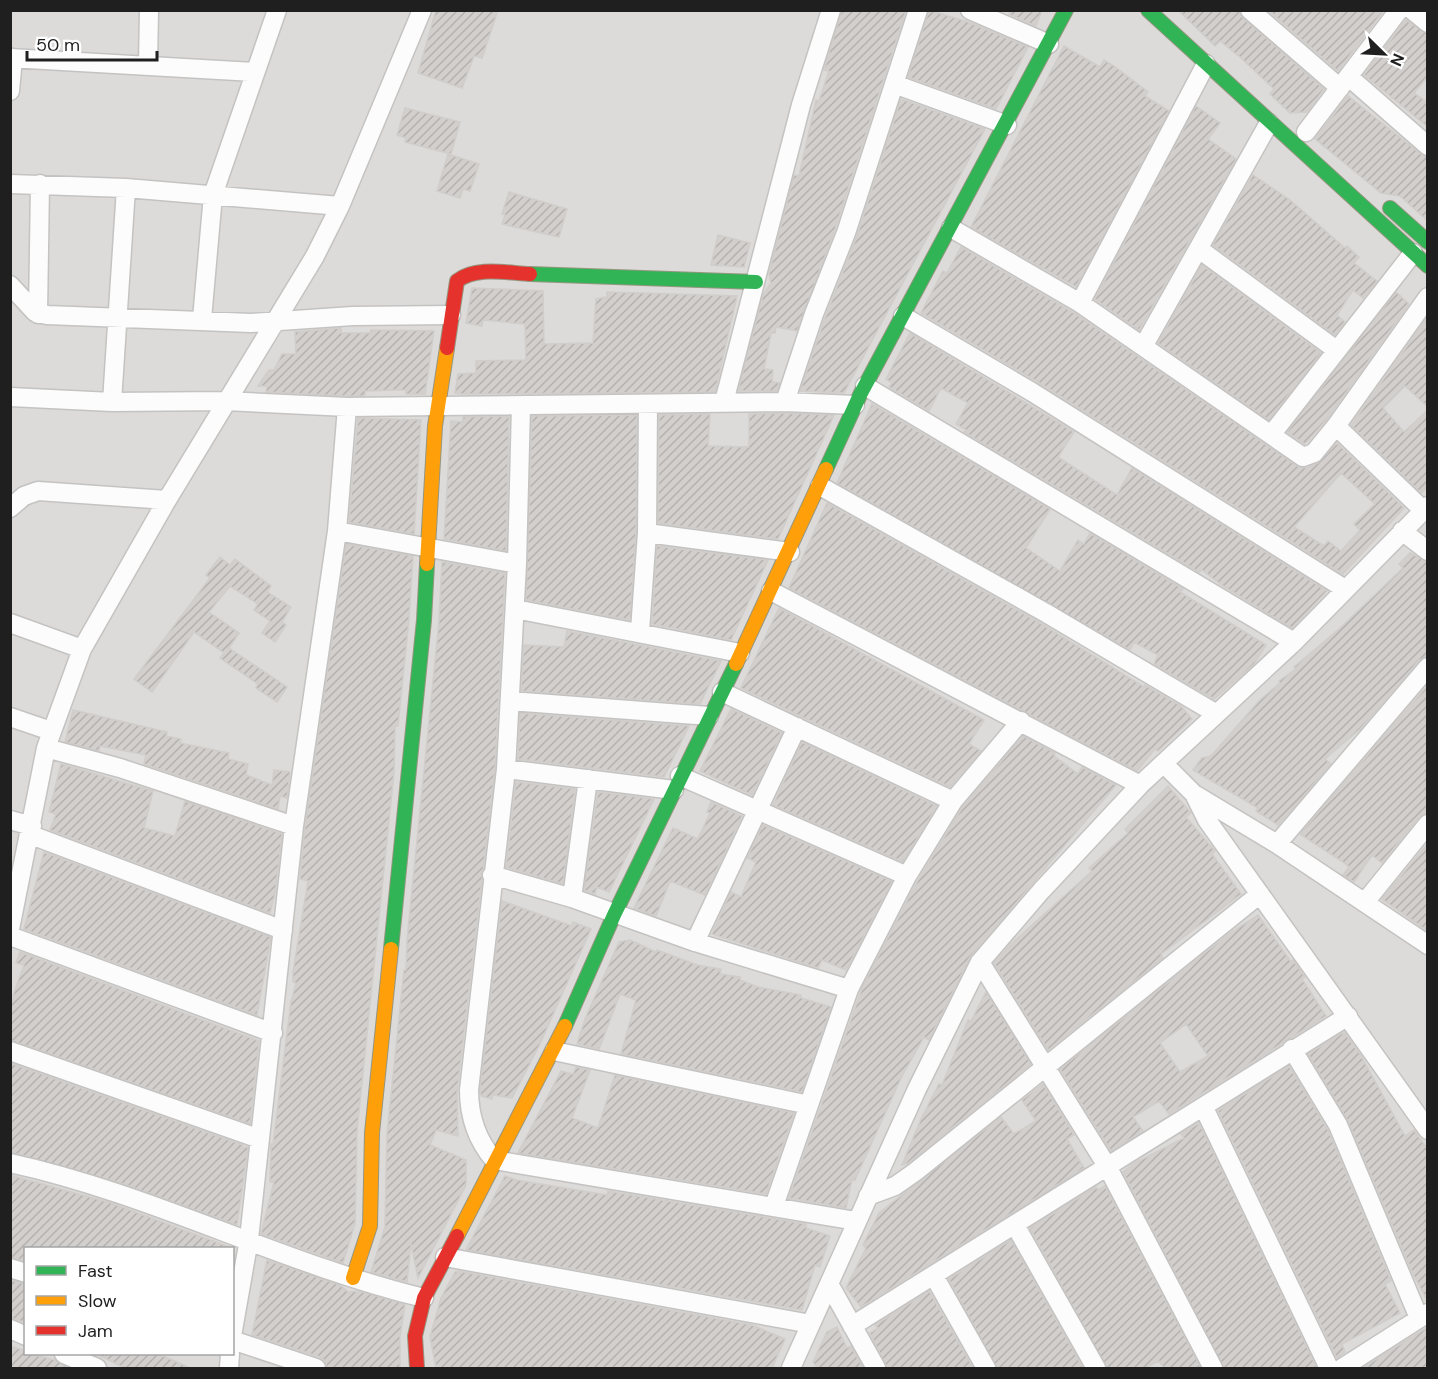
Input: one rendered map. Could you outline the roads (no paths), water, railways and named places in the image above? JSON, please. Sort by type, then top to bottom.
[{"type":"street","points":[[148,65],[149,10]]},
{"type":"street","points":[[202,319],[213,195],[277,10]]},
{"type":"street","points":[[10,929],[49,739],[82,649],[167,500],[315,256],[340,206],[422,10]]},
{"type":"street","points":[[724,402],[801,105],[831,10]]},
{"type":"street","points":[[785,402],[814,314],[846,233],[918,10]]},
{"type":"street","points":[[970,10],[1049,44]]},
{"type":"street","points":[[417,1368],[415,1336],[424,1298],[494,1160],[554,1051],[614,915],[790,552],[855,405],[1007,125],[1066,10]]},
{"type":"street","points":[[1148,10],[1269,123],[1420,247]]},
{"type":"street","points":[[1250,10],[1428,146]]},
{"type":"street","points":[[1306,132],[1399,10]]},
{"type":"street","points":[[1412,10],[1428,23]]},
{"type":"street","points":[[10,91],[12,58],[254,72]]},
{"type":"street","points":[[1080,303],[1206,64]]},
{"type":"street","points":[[894,84],[1007,125]]},
{"type":"street","points":[[1144,345],[1269,123]]},
{"type":"street","points":[[10,184],[126,188],[340,206]]},
{"type":"street","points":[[38,314],[40,184]]},
{"type":"street","points":[[112,402],[126,188]]},
{"type":"street","points":[[1375,195],[1420,247],[1428,266]]},
{"type":"street","points":[[951,228],[1080,303],[1144,345],[1298,455],[1308,457],[1336,426],[1428,297]]},
{"type":"street","points":[[1271,435],[1335,349],[1420,247]]},
{"type":"street","points":[[1199,249],[1335,349]]},
{"type":"street","points":[[353,1278],[370,1226],[372,1133],[416,702],[433,448],[457,281],[473,272],[756,282]]},
{"type":"street","points":[[10,285],[38,314],[275,322],[343,316],[451,315]]},
{"type":"street","points":[[903,316],[1032,392],[1345,589]]},
{"type":"street","points":[[865,386],[1294,642]]},
{"type":"street","points":[[10,398],[112,402],[226,401],[347,407],[648,405],[724,402],[855,405]]},
{"type":"street","points":[[640,631],[647,533],[648,405]]},
{"type":"street","points":[[521,406],[517,564],[507,769],[492,875],[469,1108],[479,1138],[494,1160],[856,1221]]},
{"type":"street","points":[[234,1326],[249,1239],[294,826],[337,531],[347,407]]},
{"type":"street","points":[[791,1368],[917,1089],[980,962],[1041,891],[1140,785],[1294,642],[1425,508],[1336,426]]},
{"type":"street","points":[[820,486],[1056,619],[1215,713]]},
{"type":"street","points":[[10,508],[24,496],[38,491],[167,500]]},
{"type":"street","points":[[337,531],[517,564]]},
{"type":"street","points":[[1402,531],[1428,551]]},
{"type":"street","points":[[647,533],[790,552]]},
{"type":"street","points":[[771,591],[1140,785]]},
{"type":"street","points":[[515,609],[640,631],[740,652]]},
{"type":"street","points":[[10,622],[82,649]]},
{"type":"street","points":[[1276,844],[1428,667]]},
{"type":"street","points":[[722,692],[953,801]]},
{"type":"street","points":[[510,701],[709,716]]},
{"type":"street","points":[[10,717],[49,739],[120,768],[294,826]]},
{"type":"street","points":[[774,1206],[849,989],[907,876],[953,801],[1021,721]]},
{"type":"street","points":[[695,942],[797,727]]},
{"type":"street","points":[[1164,764],[1194,794],[1276,844],[1428,945]]},
{"type":"street","points":[[507,769],[588,779],[677,783],[756,810],[907,876]]},
{"type":"street","points":[[572,898],[588,779]]},
{"type":"street","points":[[1194,794],[1207,820],[1428,1130]]},
{"type":"street","points":[[10,820],[283,930]]},
{"type":"street","points":[[1365,902],[1428,824]]},
{"type":"street","points":[[492,875],[572,898],[614,915],[695,942],[849,989]]},
{"type":"street","points":[[868,1196],[895,1186],[915,1172],[1260,894]]},
{"type":"street","points":[[10,936],[273,1033]]},
{"type":"street","points":[[980,962],[1107,1166],[1213,1368]]},
{"type":"street","points":[[852,1326],[1204,1108],[1292,1049],[1347,1016]]},
{"type":"street","points":[[1292,1049],[1338,1125],[1423,1315],[1342,1368]]},
{"type":"street","points":[[10,1051],[260,1139]]},
{"type":"street","points":[[554,1051],[809,1105]]},
{"type":"street","points":[[1204,1108],[1329,1368]]},
{"type":"street","points":[[10,1163],[52,1174],[249,1239],[353,1278],[424,1298]]},
{"type":"street","points":[[1015,1225],[1096,1368]]},
{"type":"street","points":[[445,1257],[811,1324]]},
{"type":"street","points":[[934,1276],[987,1368]]},
{"type":"street","points":[[829,1284],[876,1368]]},
{"type":"street","points":[[10,1329],[24,1335]]},
{"type":"street","points":[[234,1339],[316,1368]]},
{"type":"street","points":[[68,1355],[97,1368]]}]
